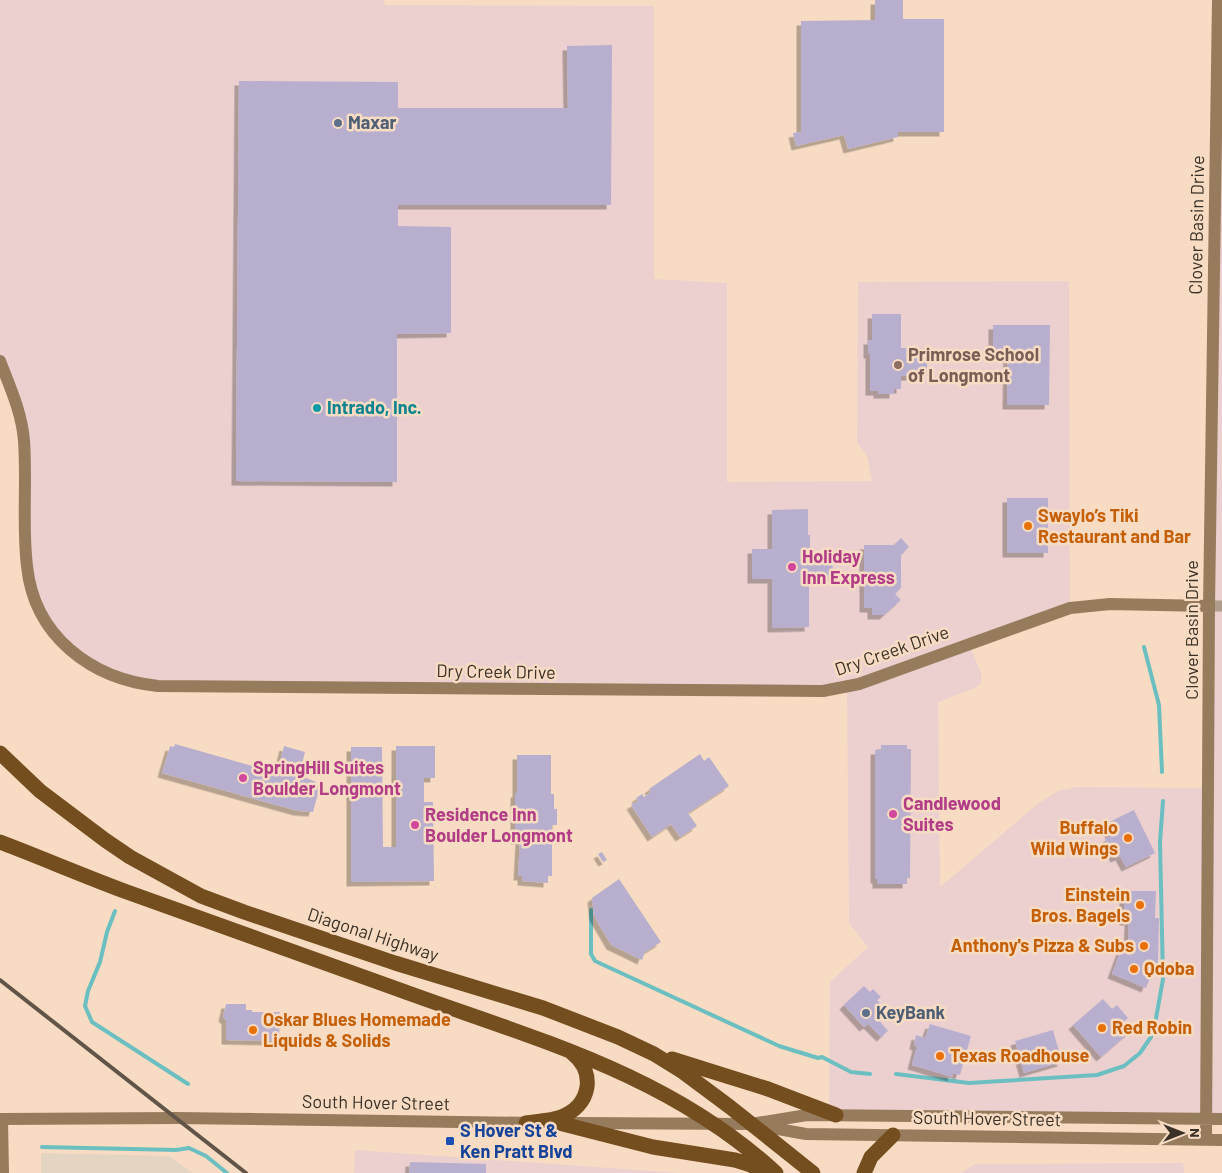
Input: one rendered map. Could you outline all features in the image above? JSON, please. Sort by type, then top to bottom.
[{"type":"highway","name":"Diagonal Highway","points":[[0,753],[40,792],[105,840],[130,857],[201,896],[394,963],[543,1008],[601,1030],[654,1054],[689,1076],[813,1173]]},
{"type":"highway","points":[[0,842],[126,892],[567,1048],[674,1098],[740,1143],[776,1173]]},
{"type":"highway","points":[[526,1123],[559,1118],[574,1110],[584,1098],[587,1086],[585,1066],[567,1048]]},
{"type":"highway","points":[[654,1054],[728,1076],[836,1115]]},
{"type":"highway","points":[[559,1123],[653,1147],[735,1160],[768,1173]]},
{"type":"highway","points":[[864,1173],[871,1157],[893,1135]]},
{"type":"street","name":"Clover Basin Drive","points":[[1206,1140],[1216,606],[1218,0]]},
{"type":"street","name":"Dry Creek Drive","points":[[0,361],[14,398],[22,428],[25,477],[26,566],[29,583],[37,606],[56,635],[72,653],[100,671],[142,684],[158,686],[823,691],[859,684],[1070,608],[1110,604],[1216,606]]},
{"type":"street","name":"South Hover Street","points":[[1,1116],[713,1124],[751,1124],[807,1115],[1222,1119]]},
{"type":"street","points":[[1,1116],[3,1173]]},
{"type":"street","name":"South Hover Street","points":[[751,1124],[806,1134],[1222,1140]]},
{"type":"shaded area","points":[[0,0],[384,0],[385,5],[654,6],[654,279],[727,283],[727,482],[872,481],[867,456],[857,442],[858,282],[1069,281],[1070,608],[969,644],[981,673],[981,683],[975,688],[938,702],[940,887],[1039,803],[1058,791],[1077,787],[1208,788],[1206,1118],[829,1114],[830,982],[868,947],[849,923],[847,688],[158,686],[72,653],[29,583],[24,440],[0,361]]},
{"type":"shaded area","points":[[1222,0],[1222,1119],[1208,1119]]},
{"type":"shaded area","points":[[355,1150],[679,1173],[354,1173]]},
{"type":"shaded area","points":[[41,1153],[169,1156],[193,1173],[41,1173]]},
{"type":"shaded area","points":[[1183,1163],[1184,1173],[961,1173],[975,1164]]},
{"type":"building","points":[[875,0],[903,0],[903,19],[944,19],[944,132],[898,132],[898,137],[848,149],[844,135],[796,146],[793,133],[801,132],[801,21],[875,20]]},
{"type":"building","points":[[612,45],[611,205],[398,205],[398,226],[451,227],[451,333],[397,334],[397,482],[236,481],[239,81],[398,82],[398,108],[568,108],[567,46]]},
{"type":"building","name":"Primrose School of Longmont","points":[[872,314],[901,314],[901,348],[927,348],[927,376],[901,376],[901,389],[894,389],[894,394],[878,394],[878,391],[870,391],[868,340],[872,340]]},
{"type":"building","points":[[993,325],[1050,325],[1049,405],[1007,405],[1008,351],[993,351]]},
{"type":"building","name":"Swaylo’s Tiki Restaurant and Bar","points":[[1007,498],[1048,498],[1048,553],[1007,553]]},
{"type":"building","name":"Holiday Inn Express","points":[[808,509],[810,557],[832,557],[833,577],[809,577],[809,627],[772,628],[772,579],[752,579],[752,549],[772,549],[772,510]]},
{"type":"building","points":[[901,538],[909,547],[901,555],[901,588],[895,594],[901,600],[884,615],[872,615],[872,608],[864,608],[864,545],[894,545]]},
{"type":"building","name":"SpringHill Suites Boulder Longmont","points":[[175,744],[270,771],[270,768],[278,770],[284,746],[305,752],[299,775],[316,782],[315,784],[320,786],[313,812],[298,811],[162,773],[170,746],[174,747]]},
{"type":"building","name":"Candlewood Suites","points":[[881,745],[907,745],[907,749],[911,749],[910,878],[907,878],[907,884],[877,884],[877,879],[875,879],[875,750],[881,750]]},
{"type":"building","name":"Residence Inn Boulder Longmont","points":[[396,746],[435,746],[435,778],[424,778],[424,802],[433,802],[434,881],[351,882],[351,747],[382,747],[383,847],[396,847]]},
{"type":"building","points":[[700,754],[704,761],[709,757],[729,786],[688,813],[697,826],[680,837],[671,824],[652,837],[631,805],[638,801],[636,798],[642,794],[644,797],[651,792],[649,789]]},
{"type":"building","points":[[517,755],[551,755],[551,794],[554,794],[554,809],[557,809],[557,825],[552,825],[552,876],[548,876],[548,883],[522,881],[522,876],[518,876],[520,840],[515,840]]},
{"type":"building","name":"Buffalo Wild Wings","points":[[1134,810],[1155,853],[1126,867],[1120,856],[1115,858],[1105,839],[1111,836],[1105,824]]},
{"type":"building","points":[[602,852],[607,860],[603,862],[598,854]]},
{"type":"building","points":[[619,879],[661,942],[645,952],[642,960],[611,945],[594,916],[592,898]]},
{"type":"building","points":[[1124,891],[1156,891],[1155,918],[1159,918],[1158,963],[1156,963],[1146,988],[1112,974],[1121,950],[1128,953],[1129,921],[1124,921]]},
{"type":"building","name":"KeyBank","points":[[864,986],[870,992],[873,989],[881,997],[877,1000],[885,1009],[876,1017],[888,1031],[881,1037],[868,1024],[864,1027],[844,1005]]},
{"type":"building","name":"Red Robin","points":[[1103,999],[1112,1009],[1117,1005],[1128,1018],[1123,1022],[1131,1031],[1101,1057],[1073,1025]]},
{"type":"building","name":"Oskar Blues Homemade Liquids & Solids","points":[[226,1004],[246,1004],[246,1010],[252,1010],[252,1012],[280,1012],[279,1041],[226,1040],[226,1020],[223,1017]]},
{"type":"building","name":"Texas Roadhouse","points":[[930,1024],[971,1036],[960,1075],[953,1073],[952,1077],[912,1065],[917,1046],[914,1045],[916,1035],[925,1038]]},
{"type":"building","points":[[1053,1030],[1062,1062],[1024,1073],[1015,1041]]},
{"type":"building","points":[[410,1162],[486,1164],[486,1173],[409,1173]]},
{"type":"waterway","points":[[1144,647],[1159,705],[1162,772]]},
{"type":"waterway","points":[[896,1074],[969,1083],[1097,1075],[1124,1066],[1140,1053],[1151,1037],[1163,979],[1160,842],[1163,801]]},
{"type":"waterway","points":[[591,910],[591,954],[595,961],[779,1046],[818,1058],[822,1057],[851,1072],[870,1074]]},
{"type":"waterway","points":[[115,911],[107,932],[100,962],[88,991],[85,1006],[92,1022],[188,1084]]},
{"type":"waterway","points":[[42,1147],[176,1150],[189,1148],[206,1156],[227,1173]]},
{"type":"railway","points":[[0,980],[246,1173]]},
{"type":"place","name":"Maxar","points":[[338,123]]},
{"type":"place","name":"Primrose School of Longmont","points":[[898,365]]},
{"type":"place","name":"Intrado, Inc.","points":[[317,408]]},
{"type":"place","name":"Swaylo’s Tiki Restaurant and Bar","points":[[1028,526]]},
{"type":"place","name":"Holiday Inn Express","points":[[792,567]]},
{"type":"place","name":"SpringHill Suites Boulder Longmont","points":[[243,778]]},
{"type":"place","name":"Candlewood Suites","points":[[893,814]]},
{"type":"place","name":"Residence Inn Boulder Longmont","points":[[415,825]]},
{"type":"place","name":"Buffalo Wild Wings","points":[[1128,838]]},
{"type":"place","name":"Einstein Bros. Bagels","points":[[1140,905]]},
{"type":"place","name":"Anthony's Pizza & Subs","points":[[1144,946]]},
{"type":"place","name":"Qdoba","points":[[1134,969]]},
{"type":"place","name":"KeyBank","points":[[866,1013]]},
{"type":"place","name":"Red Robin","points":[[1102,1028]]},
{"type":"place","name":"Oskar Blues Homemade Liquids & Solids","points":[[253,1030]]},
{"type":"place","name":"Texas Roadhouse","points":[[940,1056]]},
{"type":"place","name":"S Hover St & Ken Pratt Blvd","points":[[450,1141]]}]
